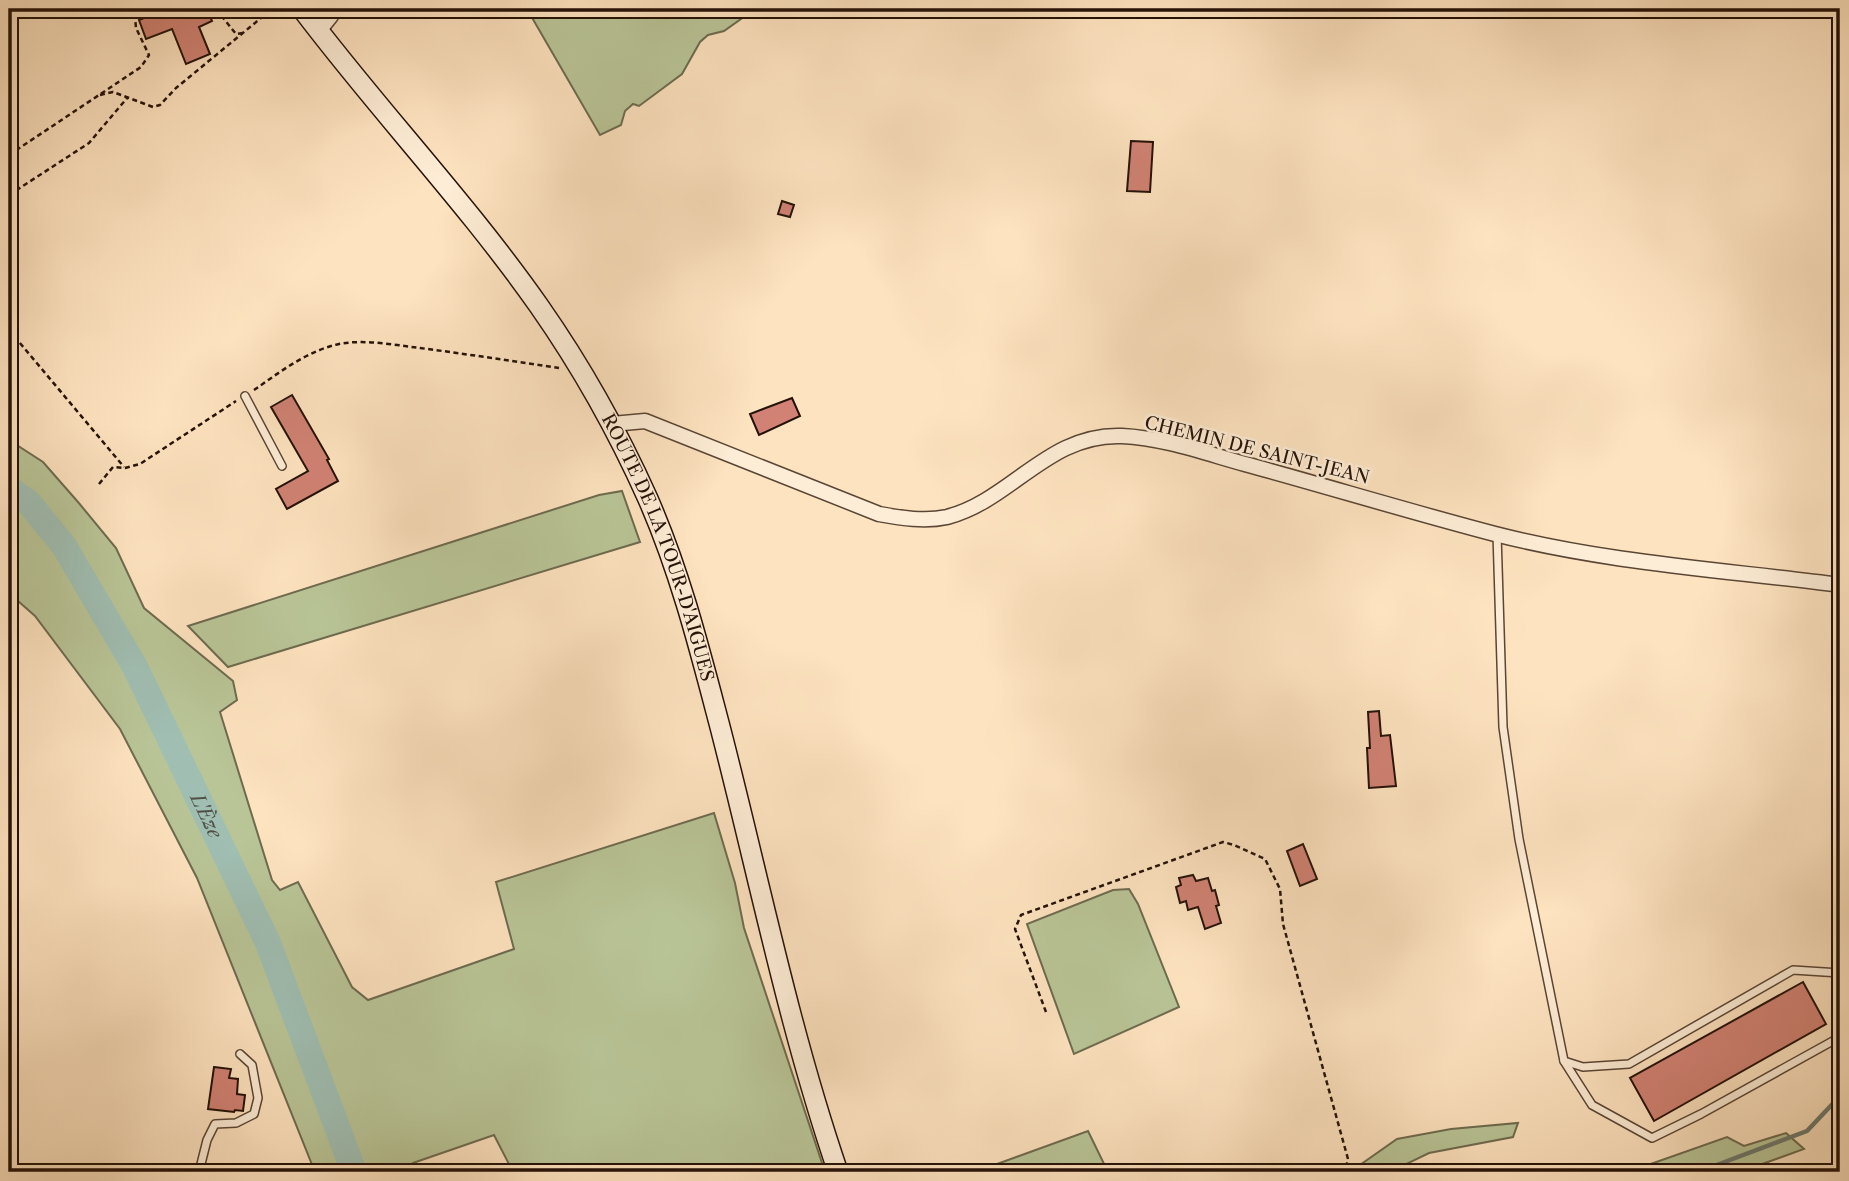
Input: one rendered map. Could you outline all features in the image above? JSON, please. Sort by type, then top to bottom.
[{"type":"main road","name":"ROUTE DE LA TOUR-D'AIGUES","points":[[302,9],[359,83],[482,230],[538,305],[612,424],[648,499],[675,566],[693,624],[773,944],[823,1128],[838,1172]]},
{"type":"street","points":[[319,31],[331,16],[332,9]]},
{"type":"street","name":"CHEMIN DE SAINT-JEAN","points":[[612,424],[645,421],[879,514],[902,519],[945,517],[973,508],[1062,448],[1102,437],[1122,436],[1182,447],[1551,547],[1618,559],[1840,585]]},
{"type":"lane","points":[[245,396],[282,466]]},
{"type":"lane","points":[[1497,534],[1503,727],[1519,839],[1564,1062],[1592,1105],[1653,1138],[1840,1037]]},
{"type":"lane","points":[[1564,1062],[1583,1067],[1629,1064],[1793,970],[1840,973]]},
{"type":"lane","points":[[199,1172],[207,1140],[215,1124],[236,1123],[254,1114],[258,1098],[252,1065],[240,1054]]},
{"type":"path","points":[[9,155],[141,67],[149,55],[136,29],[135,17],[148,9]]},
{"type":"path","points":[[216,9],[236,34],[243,33]]},
{"type":"path","points":[[99,95],[113,92],[153,107],[160,105],[176,88],[272,9]]},
{"type":"path","points":[[9,195],[89,143],[128,97]]},
{"type":"path","points":[[9,330],[125,468]]},
{"type":"path","points":[[99,484],[113,467],[125,468],[140,464],[311,353],[338,345],[356,342],[396,345],[580,372]]},
{"type":"path","points":[[1046,1012],[1015,929],[1021,915],[1223,842],[1265,859],[1280,889],[1283,924],[1348,1159],[1345,1172]]},
{"type":"green space","points":[[527,9],[755,9],[724,31],[708,35],[700,42],[682,74],[639,106],[633,104],[625,111],[621,125],[600,135]]},
{"type":"green space","points":[[9,440],[43,462],[116,548],[144,608],[233,681],[237,700],[220,712],[272,880],[280,890],[298,882],[352,987],[368,1000],[514,949],[496,882],[714,813],[735,883],[744,928],[825,1172],[513,1172],[494,1135],[413,1163],[415,1172],[315,1172],[197,878],[120,729],[35,616],[9,593]]},
{"type":"green space","points":[[622,491],[640,542],[228,667],[188,626],[599,495]]},
{"type":"green space","points":[[1129,889],[1138,904],[1179,1007],[1074,1054],[1027,924],[1113,890]]},
{"type":"green space","points":[[1518,1123],[1513,1137],[1429,1153],[1393,1172],[1350,1172],[1397,1139],[1451,1129]]},
{"type":"green space","points":[[1088,1131],[1108,1172],[975,1172]]},
{"type":"green space","points":[[1786,1133],[1804,1149],[1740,1172],[1628,1172],[1727,1137],[1744,1146]]},
{"type":"building","points":[[166,9],[207,9],[212,21],[199,27],[210,54],[186,64],[172,29],[146,39],[139,20]]},
{"type":"building","points":[[1131,141],[1153,142],[1150,192],[1127,191]]},
{"type":"building","points":[[782,201],[794,205],[790,217],[778,214]]},
{"type":"building","points":[[292,395],[329,459],[327,460],[338,481],[287,509],[276,489],[308,471],[271,407]]},
{"type":"building","points":[[792,398],[800,416],[759,435],[750,414]]},
{"type":"building","points":[[1379,711],[1381,736],[1390,735],[1396,786],[1369,788],[1368,712]]},
{"type":"building","points":[[1303,844],[1317,879],[1300,886],[1287,851]]},
{"type":"building","points":[[1193,875],[1196,881],[1208,878],[1212,891],[1215,890],[1221,923],[1205,929],[1198,907],[1188,910],[1186,901],[1180,903],[1176,887],[1181,885],[1179,878]]},
{"type":"building","points":[[1803,982],[1826,1024],[1654,1121],[1630,1078]]},
{"type":"building","points":[[214,1067],[231,1069],[229,1078],[238,1079],[237,1094],[245,1095],[243,1111],[208,1109]]},
{"type":"waterway","name":"L'Èze","points":[[9,489],[29,503],[64,546],[135,667],[268,943],[354,1172]]},
{"type":"waterway","points":[[1692,1172],[1807,1131],[1840,1096]]}]
